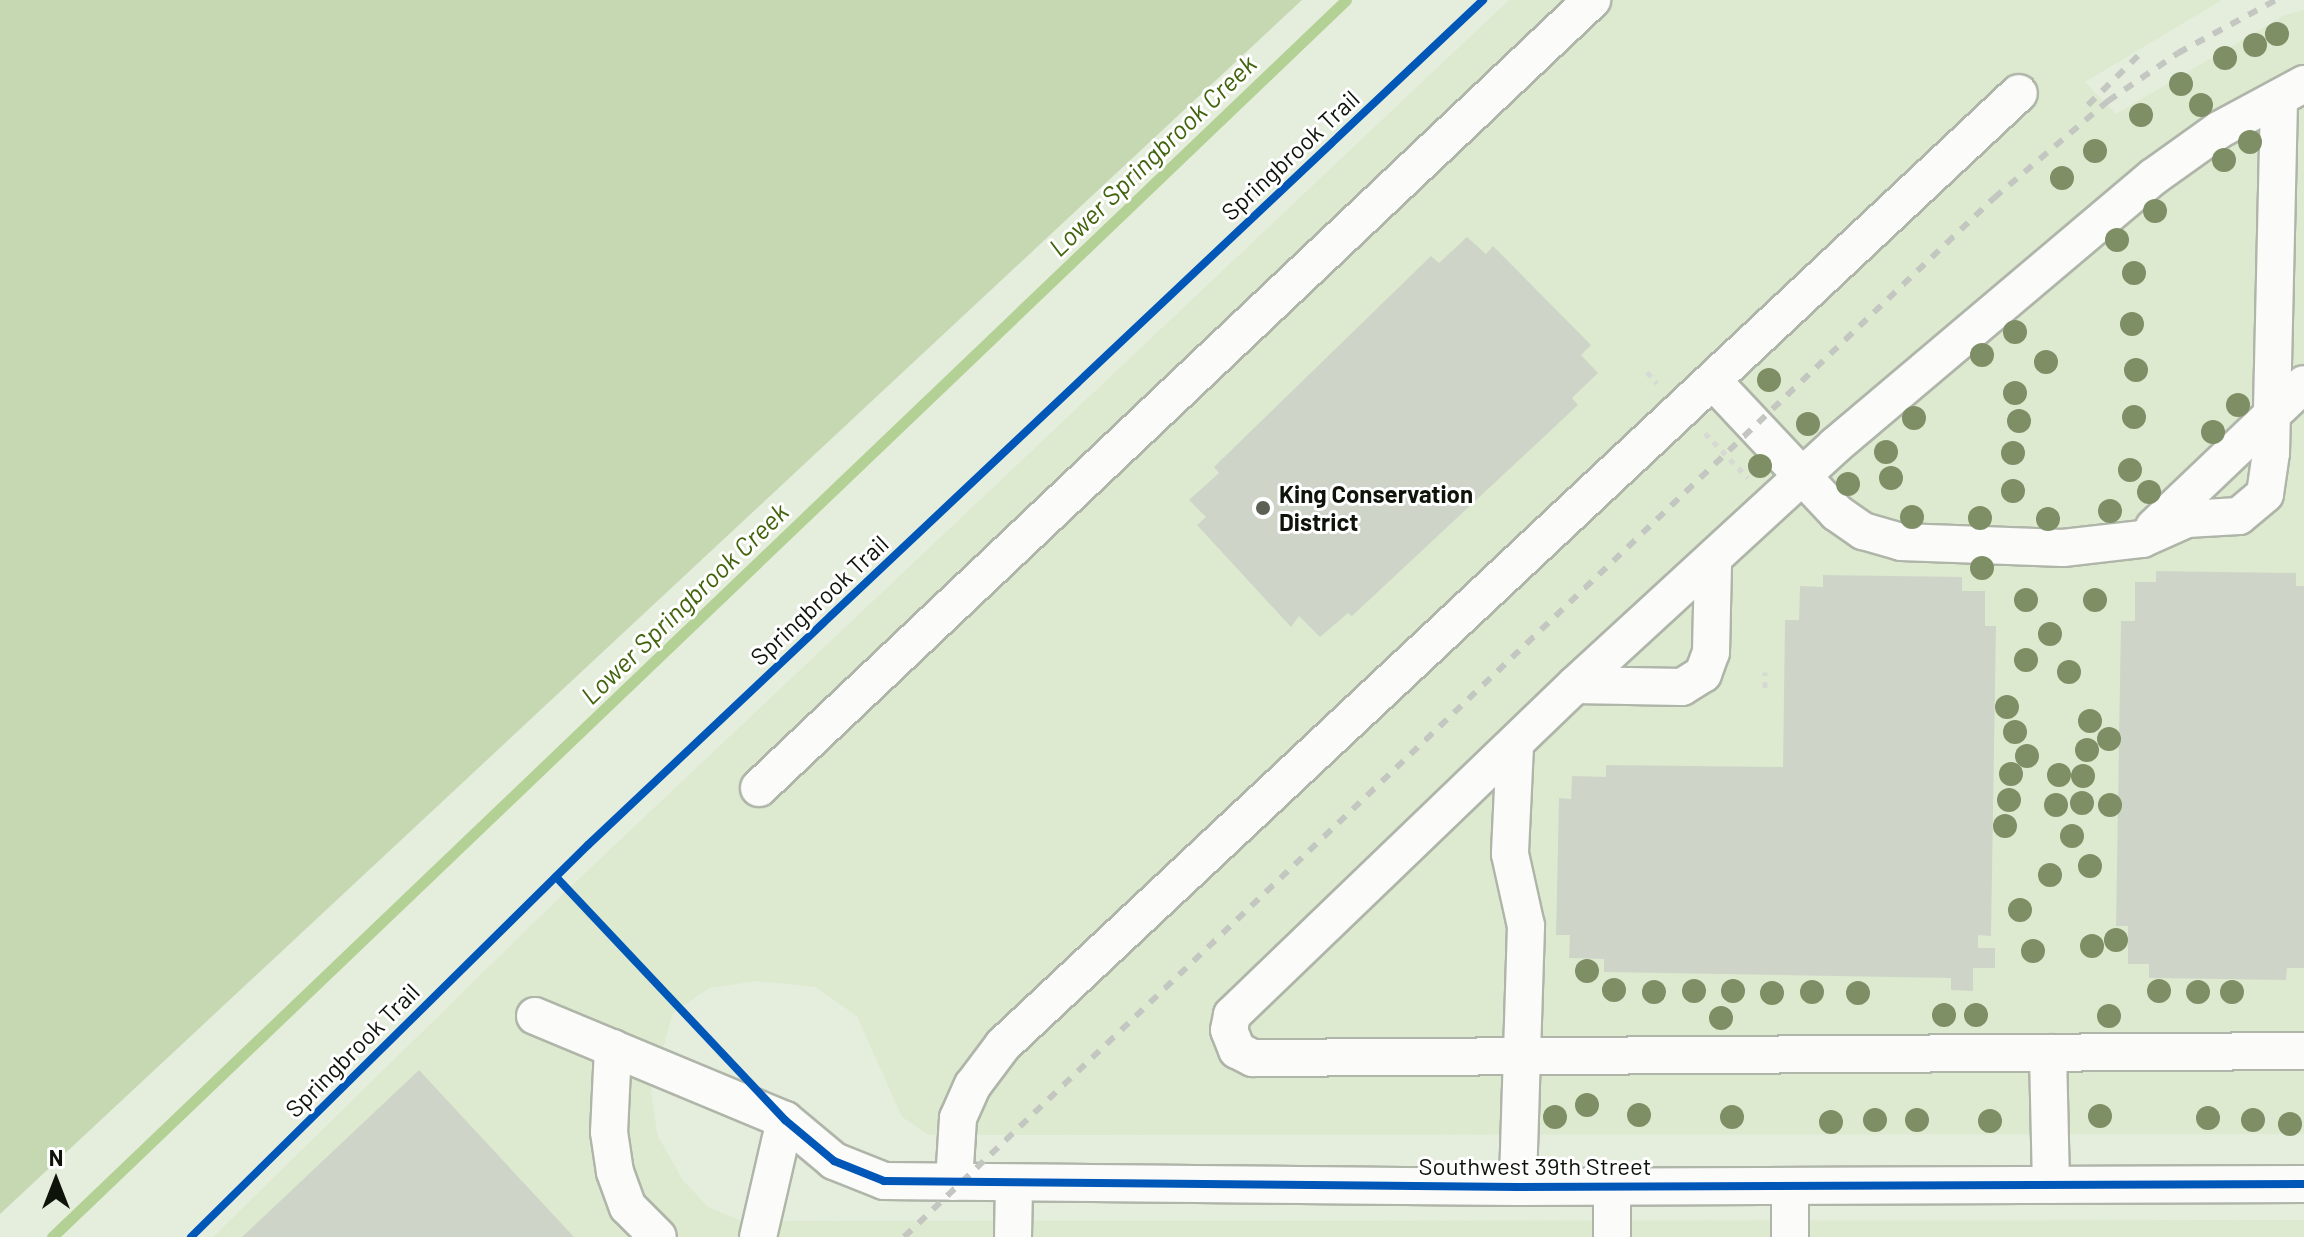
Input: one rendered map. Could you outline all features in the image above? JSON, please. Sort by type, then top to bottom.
[{"type":"street","points":[[759,788],[1592,0]]},
{"type":"street","points":[[1713,381],[1837,513],[1863,531],[1901,542],[2063,548],[2142,539],[2187,519],[2239,516],[2265,494],[2291,92]]},
{"type":"street","points":[[2291,92],[2219,130],[2153,177],[1803,476],[1713,562],[1575,685],[1232,1015],[1229,1030],[1237,1050],[1253,1058],[2304,1051]]},
{"type":"street","points":[[954,1182],[958,1118],[973,1085],[1003,1045],[2019,93]]},
{"type":"street","points":[[2142,539],[2304,384]]},
{"type":"street","points":[[1575,685],[1682,687],[1703,674],[1711,652],[1713,562]]},
{"type":"street","points":[[1515,746],[1510,854],[1526,926],[1518,1187]]},
{"type":"street","name":"Southwest 39th Street","points":[[535,1016],[785,1120],[834,1161],[884,1181],[1518,1187],[2304,1184]]},
{"type":"street","points":[[613,1048],[609,1132],[615,1172],[628,1207],[658,1237]]},
{"type":"street","points":[[2048,1053],[2051,1185]]},
{"type":"street","points":[[758,1237],[785,1120]]},
{"type":"street","points":[[1013,1237],[1014,1183]]},
{"type":"street","points":[[1612,1186],[1612,1237]]},
{"type":"street","points":[[1790,1187],[1790,1237]]},
{"type":"path","points":[[1700,427],[1760,490]]},
{"type":"path","points":[[1765,672],[1765,688]]},
{"type":"shaded area","points":[[0,0],[1302,0],[0,1214]]},
{"type":"shaded area","points":[[1509,0],[2222,0],[2085,82],[2116,114],[2285,15],[2304,10],[2304,1134],[929,1135],[902,1117],[857,1016],[815,987],[757,981],[709,988],[673,1013],[651,1090],[657,1134],[682,1179],[708,1207],[741,1221],[2304,1220],[2304,1237],[213,1237],[564,893]]},
{"type":"building","points":[[1467,237],[1486,254],[1493,246],[1591,345],[1581,355],[1598,373],[1572,398],[1578,405],[1352,616],[1348,613],[1320,637],[1299,616],[1291,627],[1197,525],[1206,517],[1189,500],[1219,473],[1214,467],[1431,256],[1439,263]]},
{"type":"building","points":[[2156,571],[2296,573],[2296,586],[2304,586],[2304,968],[2287,968],[2286,980],[2149,978],[2149,964],[2128,964],[2128,926],[2116,926],[2121,621],[2135,621],[2135,582],[2156,582]]},
{"type":"building","points":[[1823,575],[1962,577],[1962,591],[1985,591],[1985,626],[1996,626],[1991,936],[1978,935],[1978,948],[1995,948],[1995,968],[1973,968],[1973,991],[1951,990],[1951,978],[1604,972],[1604,959],[1569,958],[1570,935],[1556,935],[1559,798],[1571,799],[1572,776],[1606,777],[1606,765],[1783,767],[1785,620],[1799,620],[1800,586],[1823,587]]},
{"type":"building","points":[[419,1070],[574,1237],[242,1237]]},
{"type":"waterway","name":"Lower Springbrook Creek","points":[[52,1237],[1346,0]]},
{"type":"railway","points":[[904,1237],[1994,198],[2108,101],[2178,53],[2276,0]]},
{"type":"railway","points":[[2088,105],[2145,49]]},
{"type":"cycle path","name":"Springbrook Trail","points":[[191,1237],[588,845],[1483,0]]},
{"type":"cycle path","points":[[556,877],[785,1120],[834,1161],[884,1181],[1518,1187],[2304,1184]]},
{"type":"place","name":"King Conservation District","points":[[1263,508]]}]
